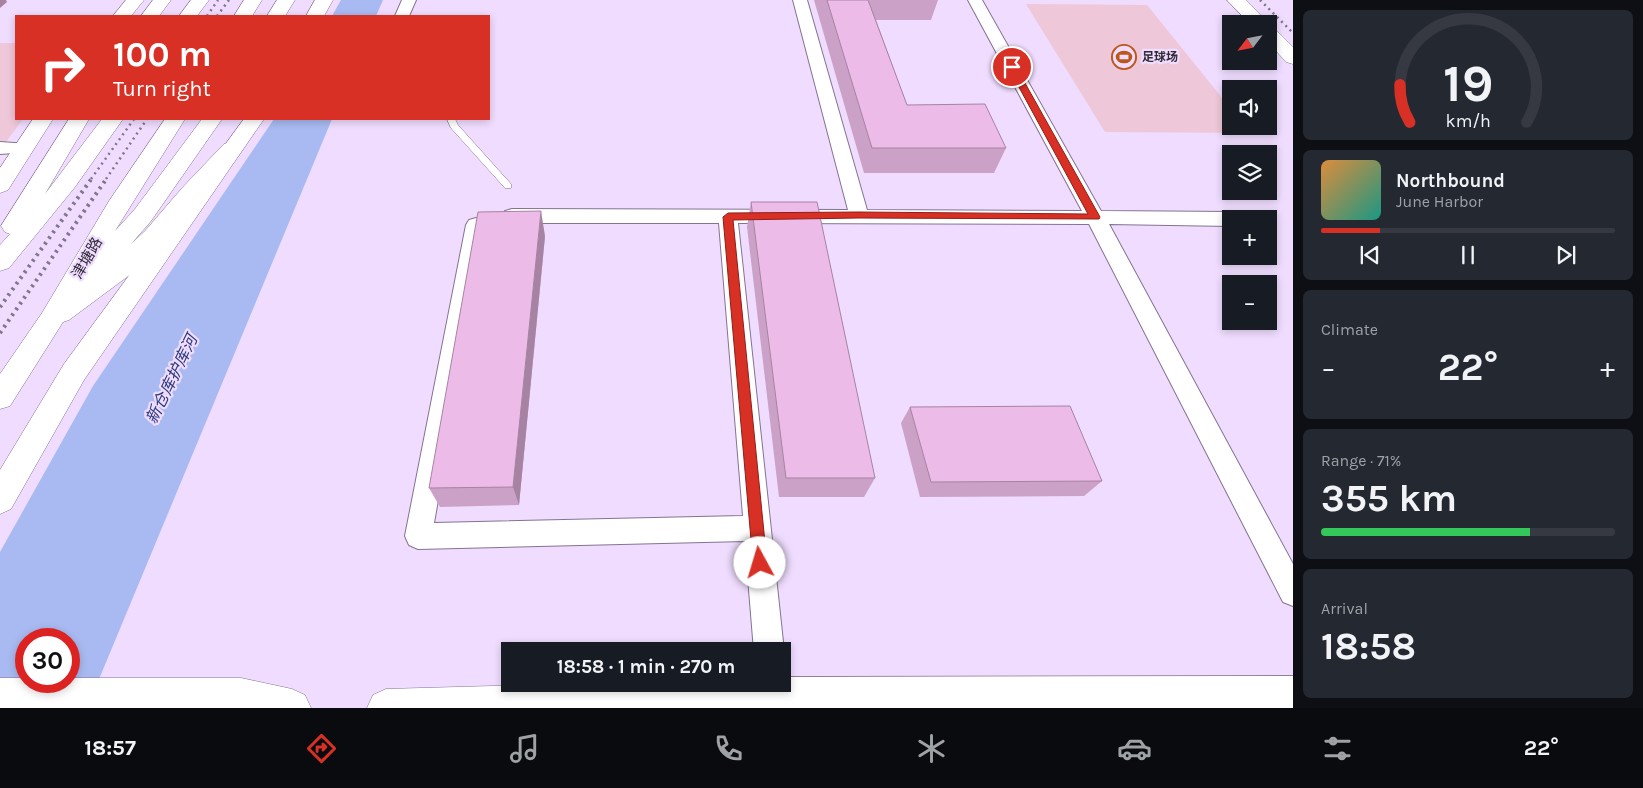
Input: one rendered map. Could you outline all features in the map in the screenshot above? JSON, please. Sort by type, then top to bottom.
[{"type":"main road","points":[[123,15],[135,0]]},
{"type":"main road","points":[[151,15],[162,0]]},
{"type":"main road","points":[[189,15],[200,0]]},
{"type":"main road","points":[[243,15],[253,0]]},
{"type":"main road","points":[[277,15],[286,0]]},
{"type":"main road","points":[[316,15],[324,0]]},
{"type":"main road","points":[[1236,0],[1251,15]]},
{"type":"main road","points":[[1278,42],[1293,58]]},
{"type":"main road","points":[[0,185],[42,120]]},
{"type":"main road","points":[[0,250],[21,212],[78,120]]},
{"type":"main road","points":[[0,262],[67,182],[112,120]]},
{"type":"main road","name":"津塘路","points":[[0,397],[51,320],[117,207],[174,120]]},
{"type":"main road","points":[[51,320],[143,215],[211,120]]},
{"type":"main road","points":[[0,499],[74,372],[253,120]]},
{"type":"main road","points":[[51,320],[104,281],[135,255],[154,237],[191,192],[232,149]]},
{"type":"main road","points":[[791,690],[1293,695]]},
{"type":"main road","points":[[386,708],[730,692]]},
{"type":"main road","points":[[0,697],[241,697],[292,708]]},
{"type":"street","points":[[404,15],[409,0]]},
{"type":"street","points":[[800,0],[859,215]]},
{"type":"street","points":[[975,0],[1095,217],[1293,592]]},
{"type":"street","points":[[0,148],[23,148]]},
{"type":"street","points":[[756,528],[418,536],[478,215],[728,217],[859,215],[1222,219]]},
{"type":"street","points":[[728,217],[768,642]]},
{"type":"lane","points":[[451,120],[454,126],[508,186]]},
{"type":"shaded area","name":"足球场","points":[[1026,4],[1147,5],[1222,98],[1222,133],[1105,132]]},
{"type":"shaded area","points":[[0,43],[15,43],[15,120],[22,120],[0,150]]},
{"type":"water","points":[[341,0],[383,0],[376,15],[333,15]]},
{"type":"water","name":"新仓库护库河","points":[[273,120],[332,120],[87,708],[0,708],[0,552],[93,386]]},
{"type":"building","points":[[827,0],[868,0],[907,105],[985,104],[1006,148],[872,148]]},
{"type":"building","points":[[751,202],[817,202],[875,478],[786,478]]},
{"type":"building","points":[[541,211],[513,487],[429,488],[478,212]]},
{"type":"building","points":[[1070,406],[1102,481],[931,482],[910,407]]},
{"type":"railway","points":[[208,15],[218,0]]},
{"type":"railway","points":[[218,15],[229,0]]},
{"type":"railway","points":[[1260,0],[1293,33]]},
{"type":"railway","points":[[91,179],[133,120]]},
{"type":"railway","points":[[106,179],[146,120]]},
{"type":"railway","points":[[0,307],[92,178]]},
{"type":"railway","points":[[0,333],[107,178]]},
{"type":"place","name":"足球场","points":[[1124,57]]},
{"type":"route","points":[[760,563],[728,217],[859,215],[1095,217],[1012,67]]}]
